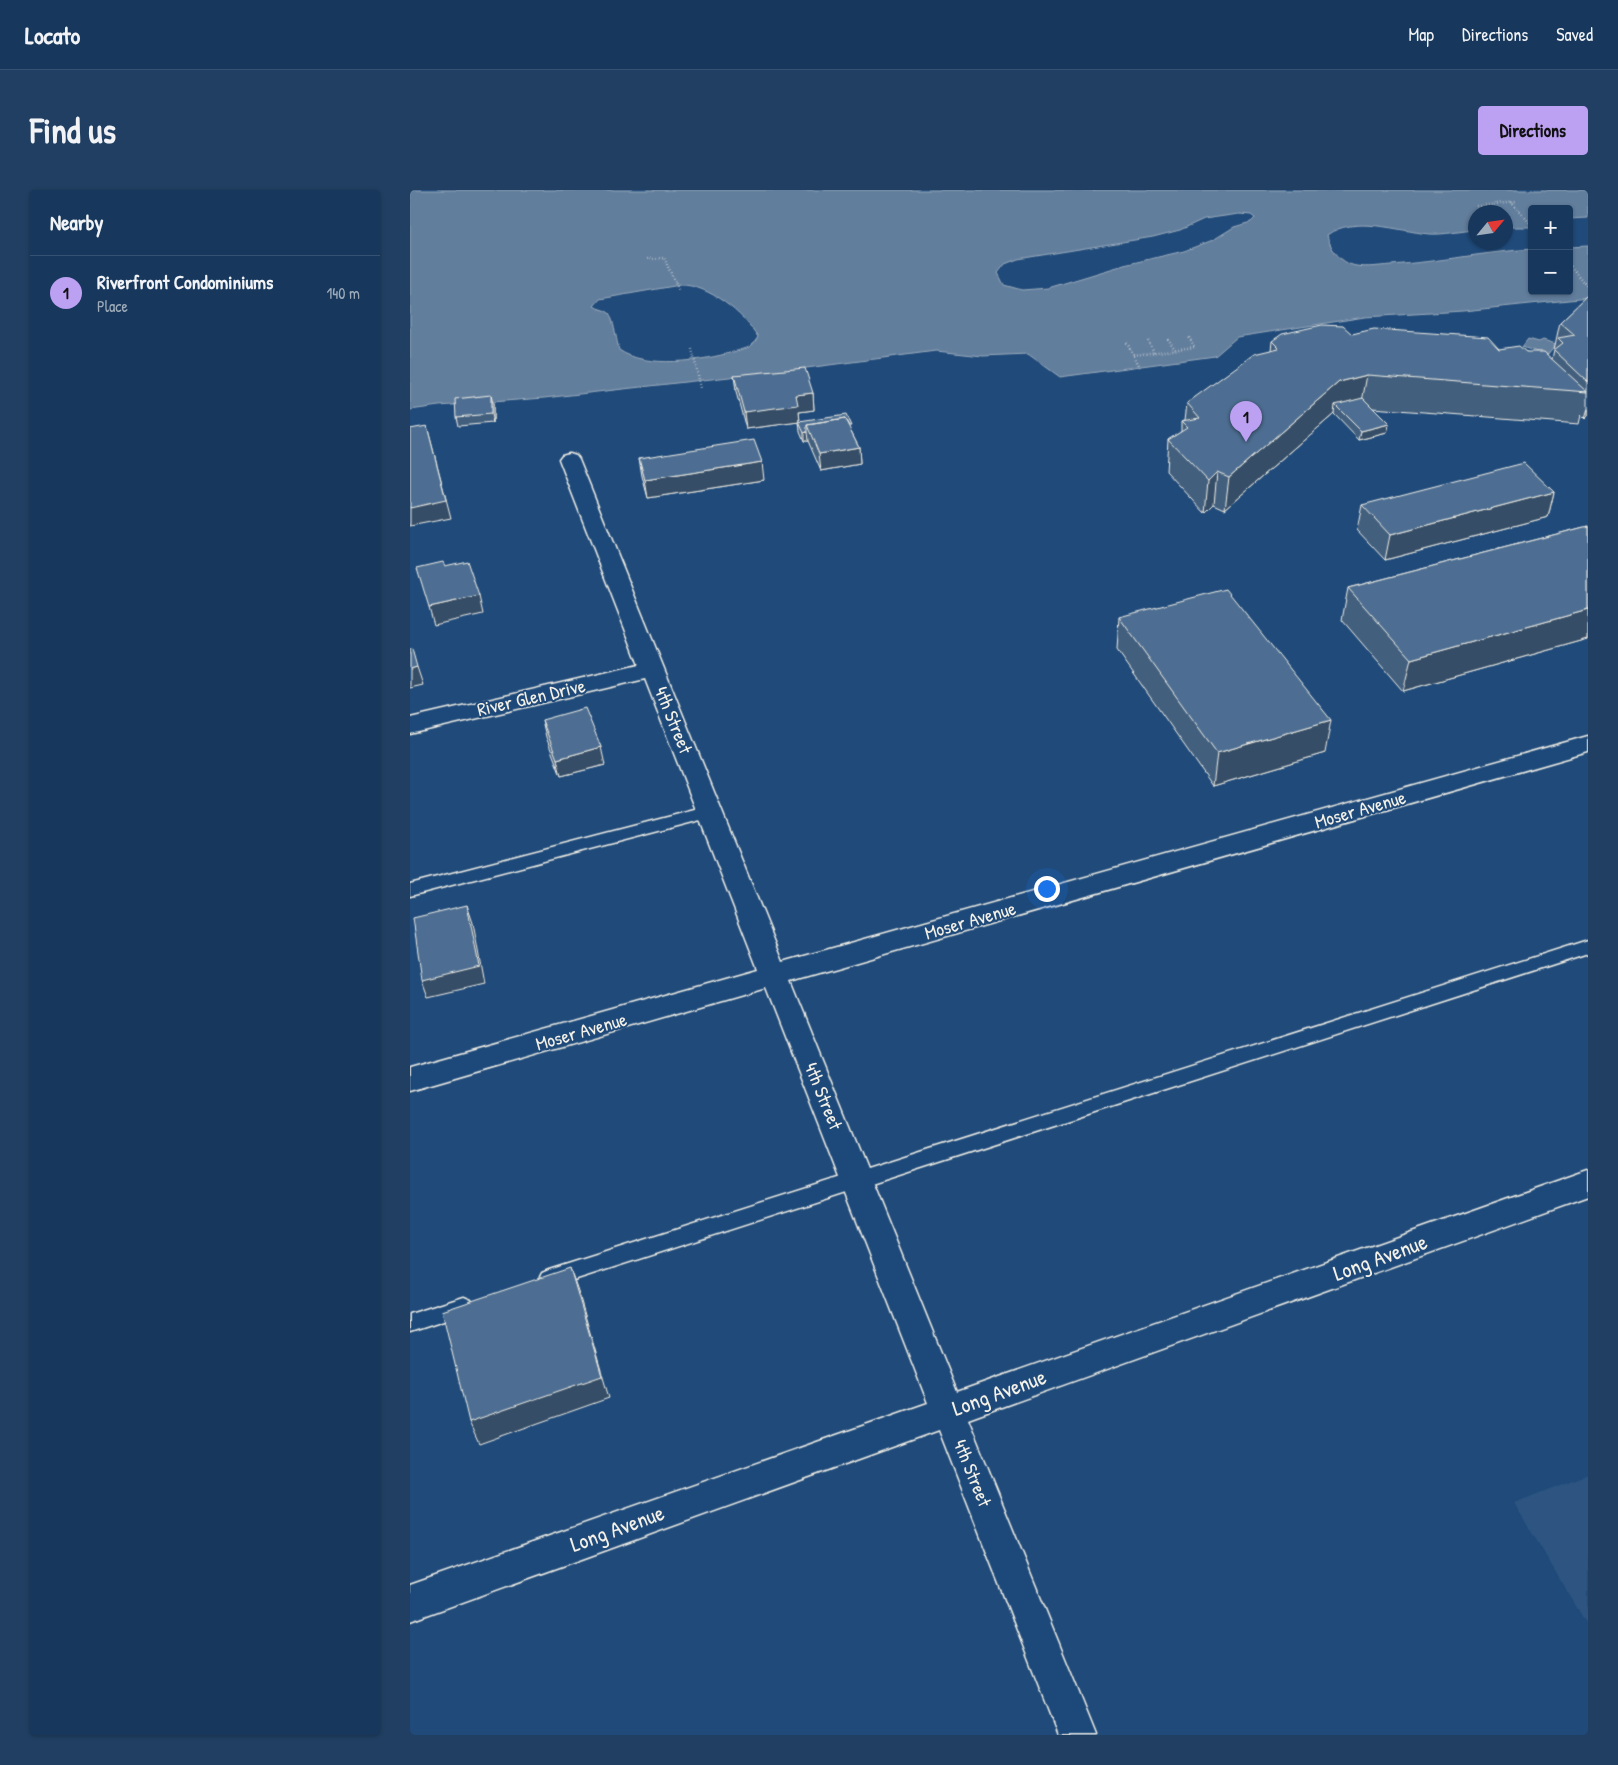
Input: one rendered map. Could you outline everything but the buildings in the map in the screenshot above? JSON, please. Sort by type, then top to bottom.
[{"type":"street","name":"4th Street","points":[[569,459],[948,1410],[1071,1733]]},
{"type":"street","name":"River Glen Drive","points":[[410,726],[653,669]]},
{"type":"street","name":"Moser Avenue","points":[[410,1079],[1588,744]]},
{"type":"street","name":"Long Avenue","points":[[410,1603],[1588,1183]]},
{"type":"lane","points":[[410,890],[710,812]]},
{"type":"lane","points":[[534,1284],[1588,946]]},
{"type":"lane","points":[[410,1323],[476,1302]]},
{"type":"path","points":[[1511,202],[1528,221]]},
{"type":"path","points":[[1485,205],[1516,202]]},
{"type":"path","points":[[647,258],[664,258],[679,291]]},
{"type":"path","points":[[1573,269],[1588,288]]},
{"type":"path","points":[[1134,355],[1195,347],[1188,336]]},
{"type":"path","points":[[1168,339],[1175,349]]},
{"type":"path","points":[[1148,341],[1154,352]]},
{"type":"path","points":[[1127,343],[1140,367]]},
{"type":"path","points":[[692,349],[701,388]]},
{"type":"shaded area","points":[[410,190],[1588,190],[1588,218],[1573,219],[1573,205],[1528,205],[1528,227],[1513,227],[1513,205],[1468,205],[1468,231],[1429,234],[1363,225],[1338,229],[1327,235],[1332,248],[1341,259],[1354,266],[1364,267],[1409,264],[1528,249],[1528,295],[1573,295],[1573,247],[1588,246],[1588,298],[1463,311],[1365,317],[1237,337],[1215,356],[1060,377],[1028,354],[983,356],[936,351],[791,370],[544,398],[410,410]],"holes":[[[1239,214],[1251,215],[1255,218],[1251,222],[1234,227],[1213,240],[1184,251],[1124,265],[1048,288],[1022,290],[1004,285],[998,273],[1005,264],[1018,259],[1153,237],[1180,230],[1204,219]],[[680,285],[702,289],[735,310],[758,337],[755,342],[747,348],[706,358],[674,362],[644,360],[619,350],[609,313],[594,306],[600,299]]]},
{"type":"shaded area","points":[[1528,339],[1539,342],[1543,340],[1556,344],[1547,355],[1522,347]]},
{"type":"shaded area","points":[[1588,1474],[1588,1626],[1514,1503]]},
{"type":"place","name":"Riverfront Condominiums","points":[[1246,442]]}]
